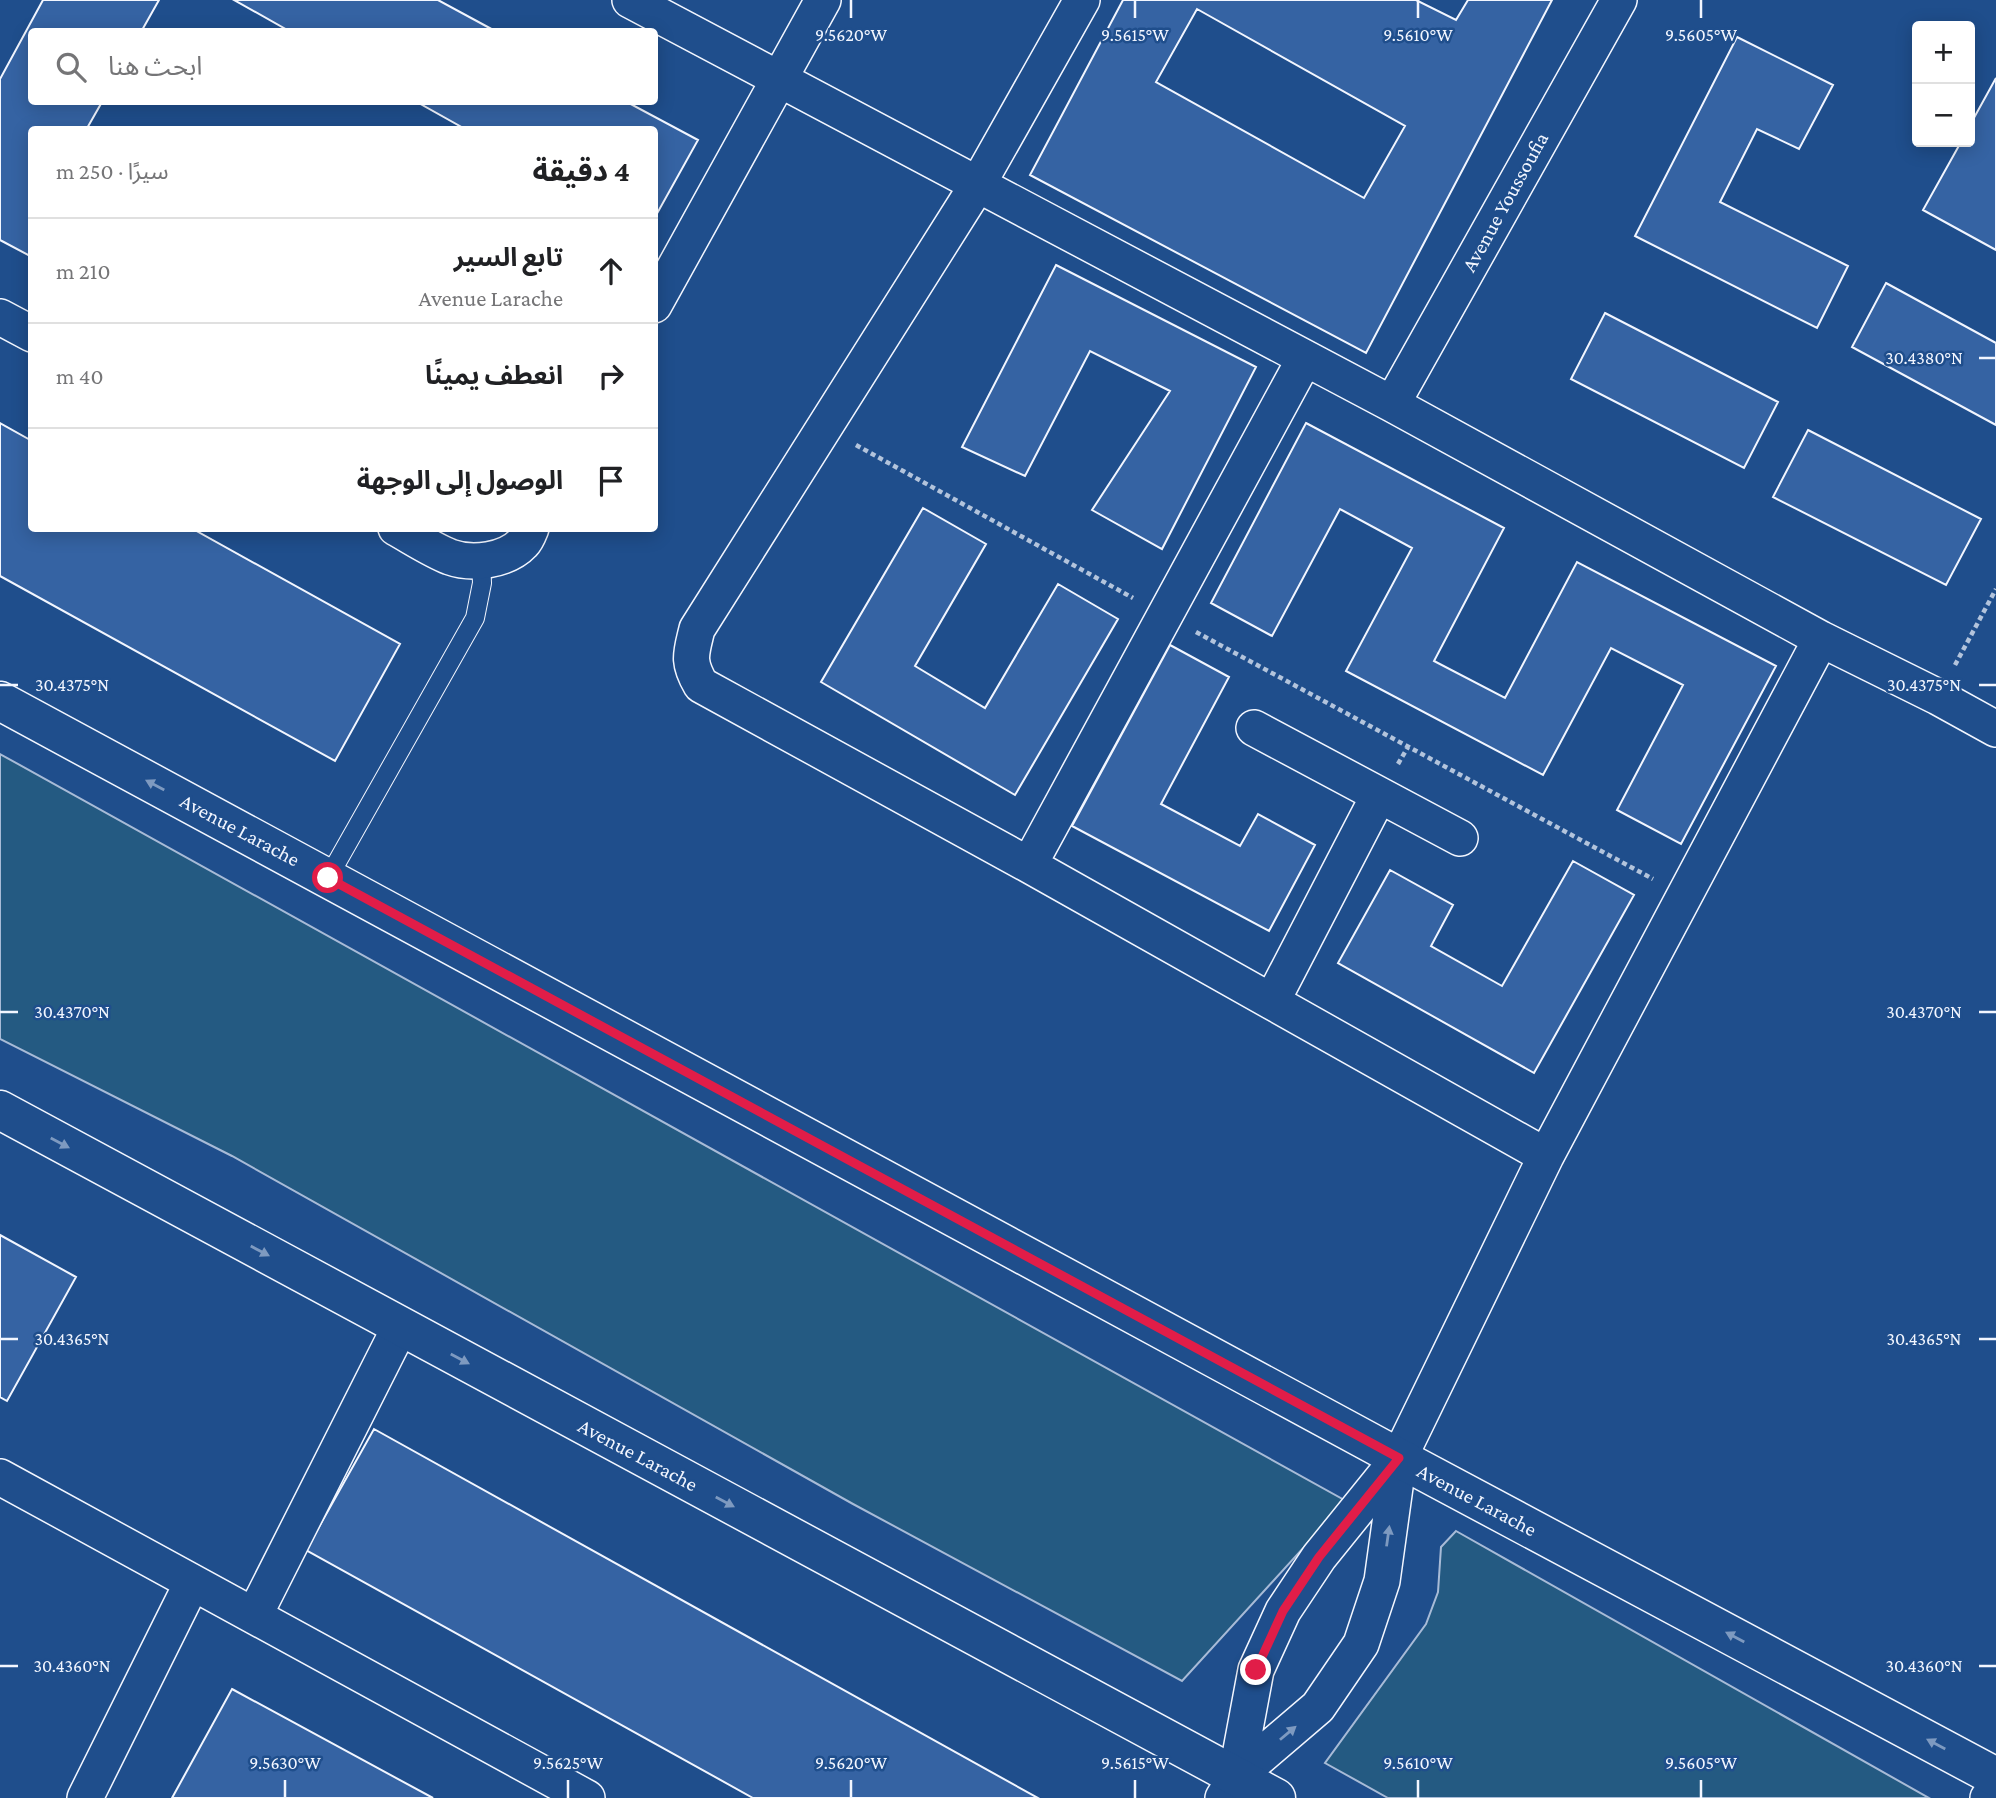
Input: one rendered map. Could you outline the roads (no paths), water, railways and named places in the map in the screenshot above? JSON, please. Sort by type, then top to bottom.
[{"type":"main road","name":"Avenue Larache","points":[[0,701],[1399,1458],[1996,1777]]},
{"type":"main road","name":"Avenue Larache","points":[[0,1110],[400,1327],[1230,1787],[1276,1798]]},
{"type":"street","points":[[630,0],[1392,404],[1821,639],[1996,729]]},
{"type":"street","points":[[658,298],[823,0]]},
{"type":"street","points":[[1082,0],[978,184],[697,629],[692,652],[692,669],[701,685],[1029,865],[1546,1156]]},
{"type":"street","name":"Avenue Youssoufia","points":[[1392,404],[1619,0]]},
{"type":"street","points":[[0,317],[28,332]]},
{"type":"street","points":[[1029,865],[1305,358]]},
{"type":"street","points":[[403,532],[450,557],[465,561],[496,558],[523,543],[529,532]]},
{"type":"street","points":[[1230,1787],[1256,1670],[1283,1611],[1319,1557],[1399,1458],[1546,1156],[1821,639]]},
{"type":"street","points":[[1254,728],[1460,838]]},
{"type":"street","points":[[1272,1001],[1379,795]]},
{"type":"street","points":[[254,1616],[400,1327]]},
{"type":"street","points":[[1230,1787],[1318,1707],[1361,1644],[1382,1581],[1399,1458]]},
{"type":"street","points":[[3,1485],[254,1616],[587,1798]]},
{"type":"street","points":[[85,1798],[192,1583]]},
{"type":"street","points":[[1988,1798],[1996,1790]]},
{"type":"lane","points":[[328,878],[475,618],[482,583],[481,561]]}]
